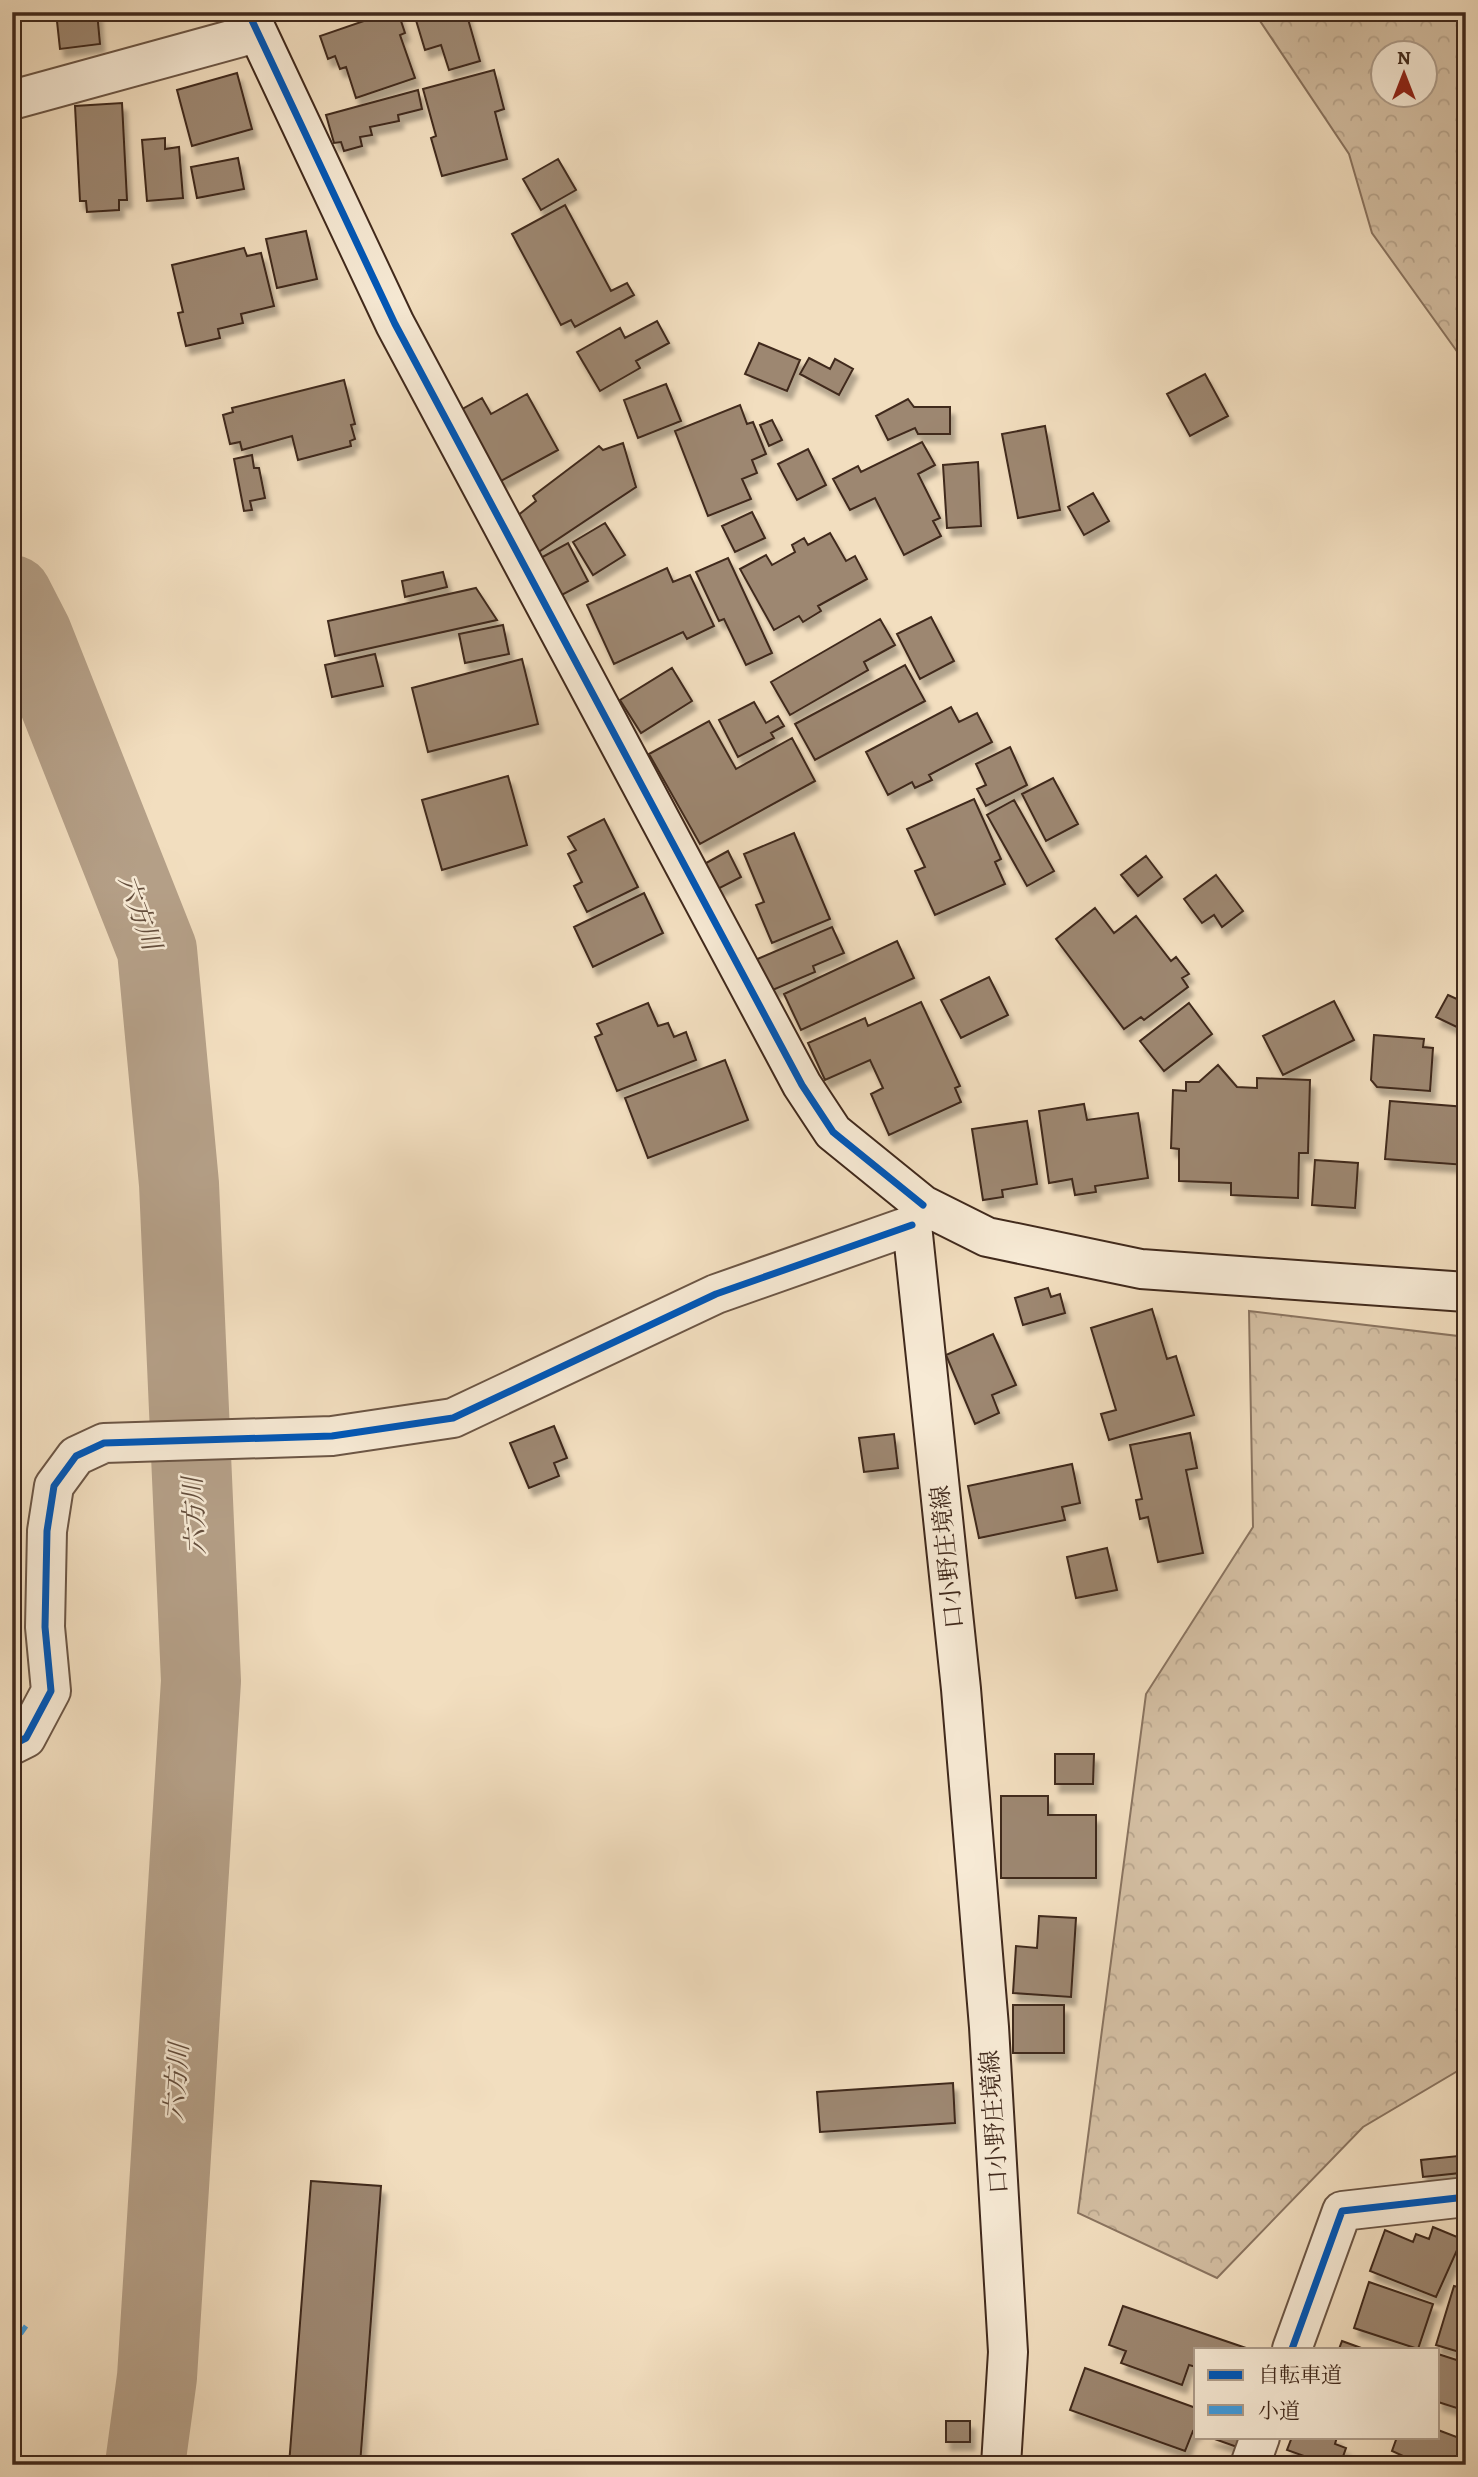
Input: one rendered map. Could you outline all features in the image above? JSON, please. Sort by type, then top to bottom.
[{"type":"street","points":[[12,100],[252,22],[395,324],[802,1085],[833,1132],[917,1215],[987,1237],[1141,1269],[1466,1292]]},
{"type":"street","points":[[12,1745],[26,1738],[51,1691],[45,1613],[47,1531],[54,1486],[76,1456],[104,1443],[332,1436],[453,1418],[716,1294],[917,1215]]},
{"type":"street","name":"口小野庄境線","points":[[917,1215],[989,2027],[1008,2351],[1001,2465]]},
{"type":"street","points":[[1292,2348],[1342,2210],[1466,2197]]},
{"type":"street","points":[[1250,2465],[1260,2438]]},
{"type":"green space","points":[[1254,12],[1466,12],[1466,364],[1372,233],[1349,154]]},
{"type":"green space","points":[[1249,1311],[1466,1337],[1466,2066],[1363,2127],[1217,2278],[1078,2213],[1146,1694],[1253,1527]]},
{"type":"building","points":[[56,12],[97,12],[100,44],[60,49]]},
{"type":"building","points":[[390,12],[398,12],[405,33],[400,35],[415,78],[356,98],[346,67],[340,69],[335,56],[328,59],[320,36]]},
{"type":"building","points":[[431,12],[466,12],[480,61],[449,70],[441,45],[425,50],[415,17]]},
{"type":"building","points":[[494,70],[504,109],[495,112],[507,159],[442,176],[431,138],[436,136],[423,89]]},
{"type":"building","points":[[237,73],[252,129],[192,146],[177,90]]},
{"type":"building","points":[[418,90],[422,109],[398,115],[399,121],[370,127],[372,135],[360,137],[362,146],[344,151],[341,142],[334,143],[326,115]]},
{"type":"building","points":[[122,103],[127,200],[119,200],[119,210],[87,212],[86,201],[80,201],[75,106]]},
{"type":"building","points":[[165,138],[165,149],[179,147],[183,198],[147,201],[142,140]]},
{"type":"building","points":[[238,158],[244,189],[197,198],[191,167]]},
{"type":"building","points":[[558,159],[576,190],[541,210],[523,179]]},
{"type":"building","points":[[565,205],[611,291],[627,283],[634,295],[575,327],[571,320],[561,325],[512,234]]},
{"type":"building","points":[[306,231],[317,279],[277,288],[266,239]]},
{"type":"building","points":[[244,248],[247,256],[261,253],[274,306],[241,314],[243,323],[218,329],[220,338],[186,346],[178,313],[183,312],[172,265]]},
{"type":"building","points":[[657,321],[669,343],[636,361],[640,368],[600,391],[577,352],[620,328],[625,338]]},
{"type":"building","points":[[759,343],[800,360],[787,391],[745,374]]},
{"type":"building","points":[[809,358],[830,369],[835,359],[853,369],[839,395],[800,374]]},
{"type":"building","points":[[1205,374],[1228,416],[1190,436],[1167,394]]},
{"type":"building","points":[[344,380],[355,424],[351,425],[355,439],[350,441],[351,446],[298,460],[292,436],[242,450],[240,442],[230,444],[223,415],[233,412],[232,408]]},
{"type":"building","points":[[666,384],[681,421],[638,438],[624,400]]},
{"type":"building","points":[[527,394],[558,450],[490,487],[450,416],[482,398],[491,414]]},
{"type":"building","points":[[908,399],[914,407],[950,407],[950,434],[918,434],[915,428],[888,440],[876,416]]},
{"type":"building","points":[[740,405],[747,424],[753,422],[766,454],[752,460],[757,473],[742,479],[751,499],[708,516],[675,431]]},
{"type":"building","points":[[772,420],[782,440],[769,446],[760,425]]},
{"type":"building","points":[[1045,426],[1060,510],[1018,518],[1002,434]]},
{"type":"building","points":[[922,442],[935,465],[918,474],[940,518],[933,521],[941,536],[904,555],[875,498],[850,510],[833,479],[858,466],[861,472]]},
{"type":"building","points":[[623,443],[636,487],[528,559],[507,524],[536,501],[533,496],[599,446],[603,450]]},
{"type":"building","points":[[808,449],[826,485],[797,500],[778,464]]},
{"type":"building","points":[[252,455],[254,468],[259,468],[265,498],[250,501],[252,510],[244,511],[234,459]]},
{"type":"building","points":[[978,462],[981,526],[947,528],[943,465]]},
{"type":"building","points":[[1093,493],[1109,521],[1084,535],[1068,507]]},
{"type":"building","points":[[752,512],[765,538],[735,552],[722,526]]},
{"type":"building","points":[[605,523],[625,555],[593,575],[573,542]]},
{"type":"building","points":[[830,533],[846,561],[855,556],[867,579],[818,606],[821,611],[803,622],[799,616],[774,630],[740,569],[766,555],[772,565],[795,552],[792,545],[804,538],[808,545]]},
{"type":"building","points":[[568,543],[588,581],[558,597],[537,560]]},
{"type":"building","points":[[728,558],[772,653],[746,665],[724,619],[719,621],[696,572]]},
{"type":"building","points":[[667,568],[673,582],[690,575],[714,626],[687,639],[683,632],[614,664],[587,605]]},
{"type":"building","points":[[443,572],[447,587],[405,597],[402,581]]},
{"type":"building","points":[[476,588],[497,620],[335,656],[328,621]]},
{"type":"building","points":[[931,617],[954,661],[920,679],[897,634]]},
{"type":"building","points":[[880,619],[895,645],[864,662],[868,670],[790,715],[771,682]]},
{"type":"building","points":[[503,625],[509,654],[465,663],[459,634]]},
{"type":"building","points":[[375,654],[383,686],[332,697],[325,665]]},
{"type":"building","points":[[522,659],[538,724],[428,752],[412,688]]},
{"type":"building","points":[[905,665],[925,701],[815,760],[795,724]]},
{"type":"building","points":[[672,668],[692,701],[641,733],[620,700]]},
{"type":"building","points":[[754,702],[766,723],[778,716],[784,726],[771,733],[774,738],[738,757],[719,720]]},
{"type":"building","points":[[951,707],[959,722],[977,713],[992,742],[929,775],[932,780],[915,788],[912,782],[888,795],[866,752]]},
{"type":"building","points":[[709,721],[736,769],[792,738],[815,781],[700,844],[649,754]]},
{"type":"building","points":[[1010,747],[1027,785],[986,806],[977,789],[986,785],[976,764]]},
{"type":"building","points":[[508,776],[527,845],[442,870],[422,800]]},
{"type":"building","points":[[1053,778],[1078,824],[1046,841],[1022,794]]},
{"type":"building","points":[[974,799],[1001,859],[995,862],[1005,884],[935,915],[915,871],[925,867],[907,829]]},
{"type":"building","points":[[1014,800],[1054,871],[1027,886],[987,815]]},
{"type":"building","points":[[604,819],[638,887],[587,912],[574,886],[582,882],[568,854],[576,850],[568,837]]},
{"type":"building","points":[[794,833],[830,919],[772,943],[756,905],[764,902],[744,854]]},
{"type":"building","points":[[728,851],[741,877],[710,893],[697,868]]},
{"type":"building","points":[[1146,856],[1162,877],[1138,896],[1121,875]]},
{"type":"building","points":[[1216,875],[1243,911],[1222,927],[1214,915],[1202,923],[1184,899]]},
{"type":"building","points":[[644,893],[663,933],[593,967],[574,927]]},
{"type":"building","points":[[1095,908],[1114,933],[1136,916],[1171,961],[1176,957],[1189,974],[1182,978],[1188,987],[1144,1020],[1141,1017],[1124,1029],[1056,939]]},
{"type":"building","points":[[832,927],[844,953],[813,966],[815,972],[768,992],[755,960]]},
{"type":"building","points":[[897,941],[914,978],[801,1030],[784,994]]},
{"type":"building","points":[[989,977],[1008,1015],[961,1038],[941,1000]]},
{"type":"building","points":[[1448,995],[1466,1003],[1463,1030],[1436,1017]]},
{"type":"building","points":[[1334,1001],[1354,1040],[1283,1075],[1263,1036]]},
{"type":"building","points":[[921,1002],[960,1086],[955,1088],[961,1102],[889,1135],[871,1094],[883,1088],[870,1060],[825,1080],[808,1043],[865,1018],[868,1026]]},
{"type":"building","points":[[648,1003],[658,1026],[668,1023],[674,1037],[686,1032],[696,1060],[617,1091],[595,1037],[602,1034],[597,1024]]},
{"type":"building","points":[[1189,1003],[1212,1034],[1164,1071],[1140,1041]]},
{"type":"building","points":[[1374,1035],[1424,1039],[1423,1047],[1433,1048],[1430,1091],[1377,1087],[1371,1080]]},
{"type":"building","points":[[725,1060],[748,1120],[648,1158],[625,1098]]},
{"type":"building","points":[[1218,1065],[1237,1087],[1257,1088],[1257,1078],[1310,1080],[1308,1153],[1299,1153],[1298,1198],[1231,1195],[1231,1183],[1179,1181],[1179,1149],[1171,1148],[1173,1090],[1186,1091],[1186,1082],[1199,1082]]},
{"type":"building","points":[[1390,1101],[1466,1107],[1466,1165],[1385,1159]]},
{"type":"building","points":[[1084,1104],[1087,1120],[1138,1113],[1148,1178],[1095,1186],[1096,1192],[1075,1195],[1072,1179],[1049,1183],[1039,1111]]},
{"type":"building","points":[[1027,1121],[1037,1184],[1002,1190],[1003,1197],[983,1200],[972,1129]]},
{"type":"building","points":[[1315,1160],[1358,1163],[1355,1208],[1312,1205]]},
{"type":"building","points":[[1048,1288],[1051,1297],[1060,1294],[1065,1313],[1023,1325],[1015,1298]]},
{"type":"building","points":[[1152,1309],[1167,1359],[1176,1356],[1194,1415],[1109,1440],[1101,1414],[1116,1410],[1091,1328]]},
{"type":"building","points":[[993,1334],[1016,1385],[992,1395],[999,1413],[975,1424],[946,1355]]},
{"type":"building","points":[[554,1426],[567,1458],[554,1463],[559,1476],[529,1488],[510,1443]]},
{"type":"building","points":[[1190,1433],[1197,1468],[1186,1470],[1203,1553],[1158,1562],[1148,1517],[1140,1519],[1136,1500],[1142,1499],[1130,1445]]},
{"type":"building","points":[[894,1434],[898,1468],[864,1472],[859,1438]]},
{"type":"building","points":[[1072,1464],[1080,1503],[1062,1507],[1065,1520],[979,1538],[968,1486]]},
{"type":"building","points":[[1107,1548],[1117,1590],[1076,1598],[1067,1557]]},
{"type":"building","points":[[1055,1754],[1094,1754],[1093,1784],[1055,1784]]},
{"type":"building","points":[[1001,1796],[1048,1796],[1048,1815],[1096,1815],[1096,1878],[1001,1878]]},
{"type":"building","points":[[1039,1916],[1076,1918],[1071,1997],[1013,1993],[1016,1946],[1037,1948]]},
{"type":"building","points":[[1013,2005],[1064,2005],[1064,2053],[1013,2053]]},
{"type":"building","points":[[953,2083],[955,2123],[820,2132],[817,2092]]},
{"type":"building","points":[[1458,2156],[1460,2173],[1423,2177],[1421,2160]]},
{"type":"building","points":[[311,2181],[381,2186],[360,2465],[289,2465]]},
{"type":"building","points":[[1433,2227],[1462,2239],[1436,2297],[1370,2271],[1385,2230],[1413,2242],[1416,2234],[1429,2239]]},
{"type":"building","points":[[1369,2282],[1433,2304],[1418,2348],[1354,2328]]},
{"type":"building","points":[[1454,2286],[1466,2289],[1466,2354],[1436,2345]]},
{"type":"building","points":[[1123,2306],[1246,2348],[1194,2348],[1194,2366],[1189,2365],[1182,2385],[1121,2363],[1126,2351],[1109,2345]]},
{"type":"building","points":[[1342,2341],[1361,2348],[1339,2348]]},
{"type":"building","points":[[1440,2355],[1466,2363],[1466,2411],[1440,2403]]},
{"type":"building","points":[[1085,2368],[1194,2407],[1194,2431],[1185,2451],[1070,2410]]},
{"type":"building","points":[[946,2421],[970,2421],[970,2442],[946,2442]]},
{"type":"building","points":[[1440,2431],[1462,2439],[1458,2451],[1466,2454],[1466,2465],[1411,2465],[1410,2459],[1392,2451],[1397,2438],[1440,2438]]},
{"type":"building","points":[[1212,2438],[1240,2438],[1237,2447]]},
{"type":"building","points":[[1292,2438],[1337,2438],[1335,2444],[1346,2448],[1340,2465],[1329,2465],[1287,2450]]},
{"type":"building","points":[[1103,2458],[1124,2465],[1101,2465]]},
{"type":"waterway","name":"六方川","points":[[12,595],[32,634],[157,950],[179,1184],[201,1681],[157,2377],[145,2465]]},
{"type":"marked path","points":[[12,2346],[26,2326]]},
{"type":"cycle path","points":[[248,12],[395,324],[802,1085],[833,1132],[923,1205]]},
{"type":"cycle path","points":[[12,1745],[26,1738],[51,1691],[45,1627],[47,1531],[54,1486],[76,1456],[104,1443],[332,1436],[453,1418],[716,1294],[912,1225]]},
{"type":"cycle path","points":[[1292,2348],[1342,2211],[1466,2197]]}]
